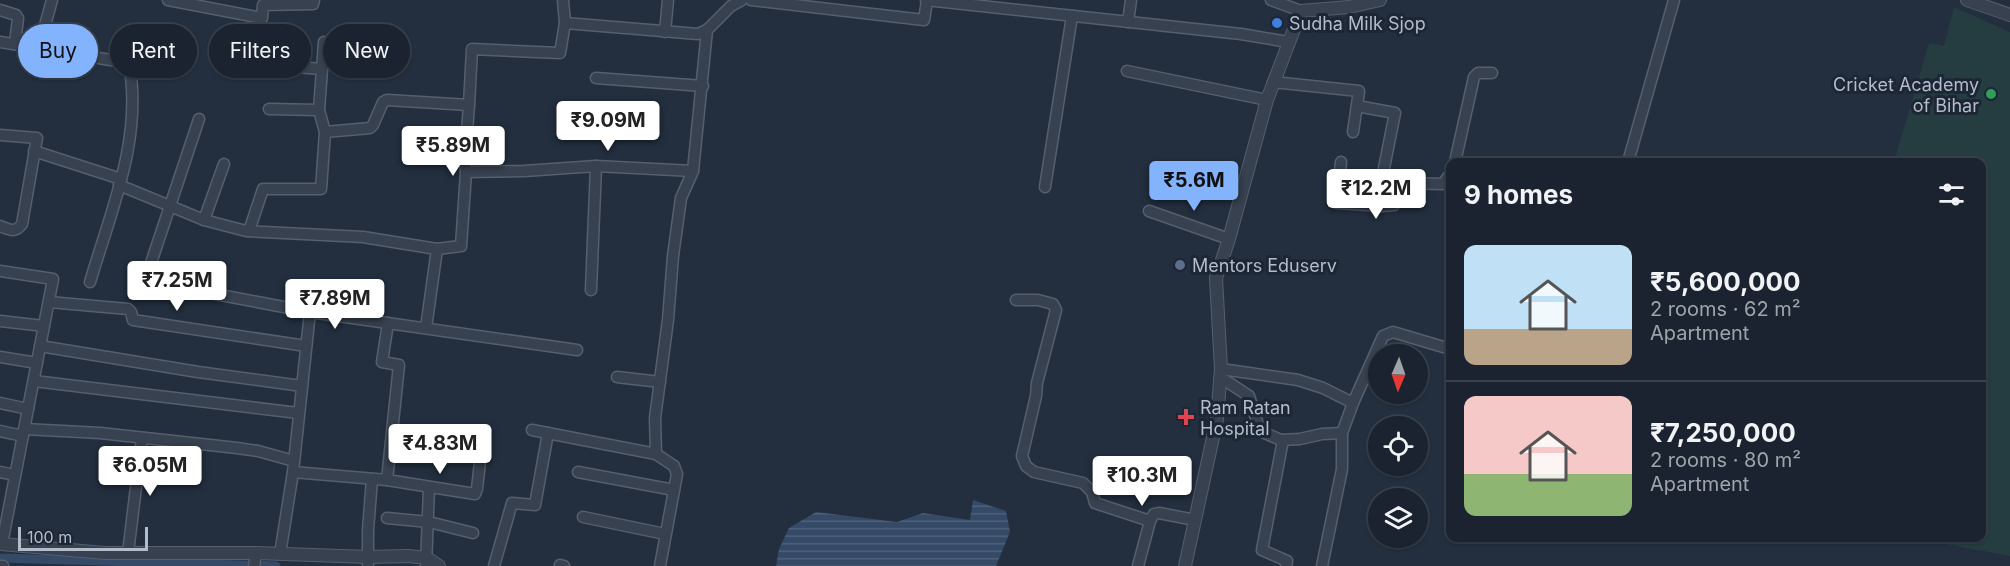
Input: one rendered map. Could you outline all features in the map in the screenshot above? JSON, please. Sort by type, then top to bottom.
[{"type":"street","points":[[45,24],[52,0]]},
{"type":"street","points":[[168,0],[262,18],[263,5],[313,4],[314,0]]},
{"type":"street","points":[[34,151],[120,182],[204,220],[249,231],[363,237],[437,249],[460,246],[472,50],[560,52],[565,23],[562,0]]},
{"type":"street","points":[[665,32],[668,0]]},
{"type":"street","points":[[565,23],[698,34],[707,30],[731,6],[742,0]]},
{"type":"street","points":[[751,0],[924,20],[926,0],[1241,34],[1288,42]]},
{"type":"street","points":[[1128,22],[1131,0]]},
{"type":"street","points":[[1270,0],[1301,11],[1380,0]]},
{"type":"street","points":[[1629,158],[1674,0]]},
{"type":"street","points":[[1967,0],[2010,15]]},
{"type":"street","points":[[0,10],[16,15],[18,18],[15,43]]},
{"type":"street","points":[[1185,566],[1213,443],[1221,373],[1216,278],[1267,100],[1301,11]]},
{"type":"street","points":[[1045,187],[1072,16]]},
{"type":"street","points":[[656,454],[655,418],[668,320],[673,256],[681,198],[693,171],[707,30]]},
{"type":"street","points":[[0,42],[18,44]]},
{"type":"street","points":[[249,231],[263,189],[321,189],[325,132],[320,110],[323,56]]},
{"type":"street","points":[[90,282],[132,135],[134,88],[129,63],[98,57]]},
{"type":"street","points":[[311,68],[322,69]]},
{"type":"street","points":[[1127,71],[1267,100]]},
{"type":"street","points":[[1456,158],[1474,77],[1478,73],[1492,74]]},
{"type":"street","points":[[596,78],[703,86]]},
{"type":"street","points":[[1273,82],[1359,92],[1353,132]]},
{"type":"street","points":[[325,132],[370,128],[383,102],[387,100],[469,105]]},
{"type":"street","points":[[1357,106],[1395,112],[1381,183]]},
{"type":"street","points":[[269,109],[320,110]]},
{"type":"street","points":[[150,266],[199,119]]},
{"type":"street","points":[[0,135],[37,138],[22,224],[14,231],[0,226]]},
{"type":"street","points":[[1341,162],[1337,203],[1394,205],[1402,191],[1403,183],[1443,184],[1446,180]]},
{"type":"street","points":[[204,220],[224,164]]},
{"type":"street","points":[[466,172],[596,166],[693,171]]},
{"type":"street","points":[[591,290],[596,166]]},
{"type":"street","points":[[1149,212],[1229,239]]},
{"type":"street","points":[[426,328],[437,249]]},
{"type":"street","points":[[0,271],[53,279],[1,544],[105,553],[255,558],[280,554],[368,562],[408,556],[439,566]]},
{"type":"street","points":[[194,290],[310,312],[577,350]]},
{"type":"street","points":[[1016,300],[1046,302],[1053,304],[1056,310],[1037,383],[1022,456],[1026,466],[1034,472],[1083,483],[1092,492],[1095,503],[1150,521]]},
{"type":"street","points":[[49,302],[128,309],[133,320],[306,346]]},
{"type":"street","points":[[280,554],[293,467],[310,312]]},
{"type":"street","points":[[0,321],[44,326]]},
{"type":"street","points":[[387,480],[399,365],[382,362],[388,323]]},
{"type":"street","points":[[1322,566],[1342,469],[1342,433],[1383,336],[1393,332],[1446,348]]},
{"type":"street","points":[[40,345],[198,372],[302,386]]},
{"type":"street","points":[[0,357],[37,363]]},
{"type":"street","points":[[1221,373],[1298,380],[1323,388],[1353,403]]},
{"type":"street","points":[[1221,373],[1249,396],[1260,431],[1283,440],[1342,433]]},
{"type":"street","points":[[617,376],[660,382]]},
{"type":"street","points":[[34,381],[298,413]]},
{"type":"street","points":[[0,403],[28,409]]},
{"type":"street","points":[[532,430],[656,454],[674,466],[677,474],[660,566]]},
{"type":"street","points":[[0,431],[142,438],[258,451],[293,467],[475,494],[481,453]]},
{"type":"street","points":[[494,566],[512,503],[535,505],[548,433]]},
{"type":"street","points":[[128,553],[142,438]]},
{"type":"street","points":[[1283,440],[1262,550],[1287,561],[1286,566]]},
{"type":"street","points":[[0,472],[15,475]]},
{"type":"street","points":[[578,472],[674,490]]},
{"type":"street","points":[[368,562],[372,479]]},
{"type":"street","points":[[427,562],[429,488]]},
{"type":"street","points":[[1138,566],[1154,514],[1196,520]]},
{"type":"street","points":[[583,517],[665,534]]},
{"type":"street","points":[[387,518],[429,522],[473,533]]},
{"type":"green space","points":[[1954,7],[2010,32],[2010,556],[1934,542],[1986,542],[1986,158],[1895,158],[1929,43],[1944,46]]},
{"type":"water","points":[[973,500],[1006,511],[1010,532],[996,566],[776,566],[779,549],[789,528],[816,512],[897,522],[923,513],[970,520]]},
{"type":"waterway","points":[[0,558],[276,566]]},
{"type":"place","name":"Sudha Milk Sjop","points":[[1277,23]]},
{"type":"place","name":"Cricket Academy of Bihar","points":[[1991,94]]},
{"type":"place","name":"Mentors Eduserv","points":[[1180,265]]},
{"type":"place","name":"Ram Ratan Hospital","points":[[1186,417]]}]
